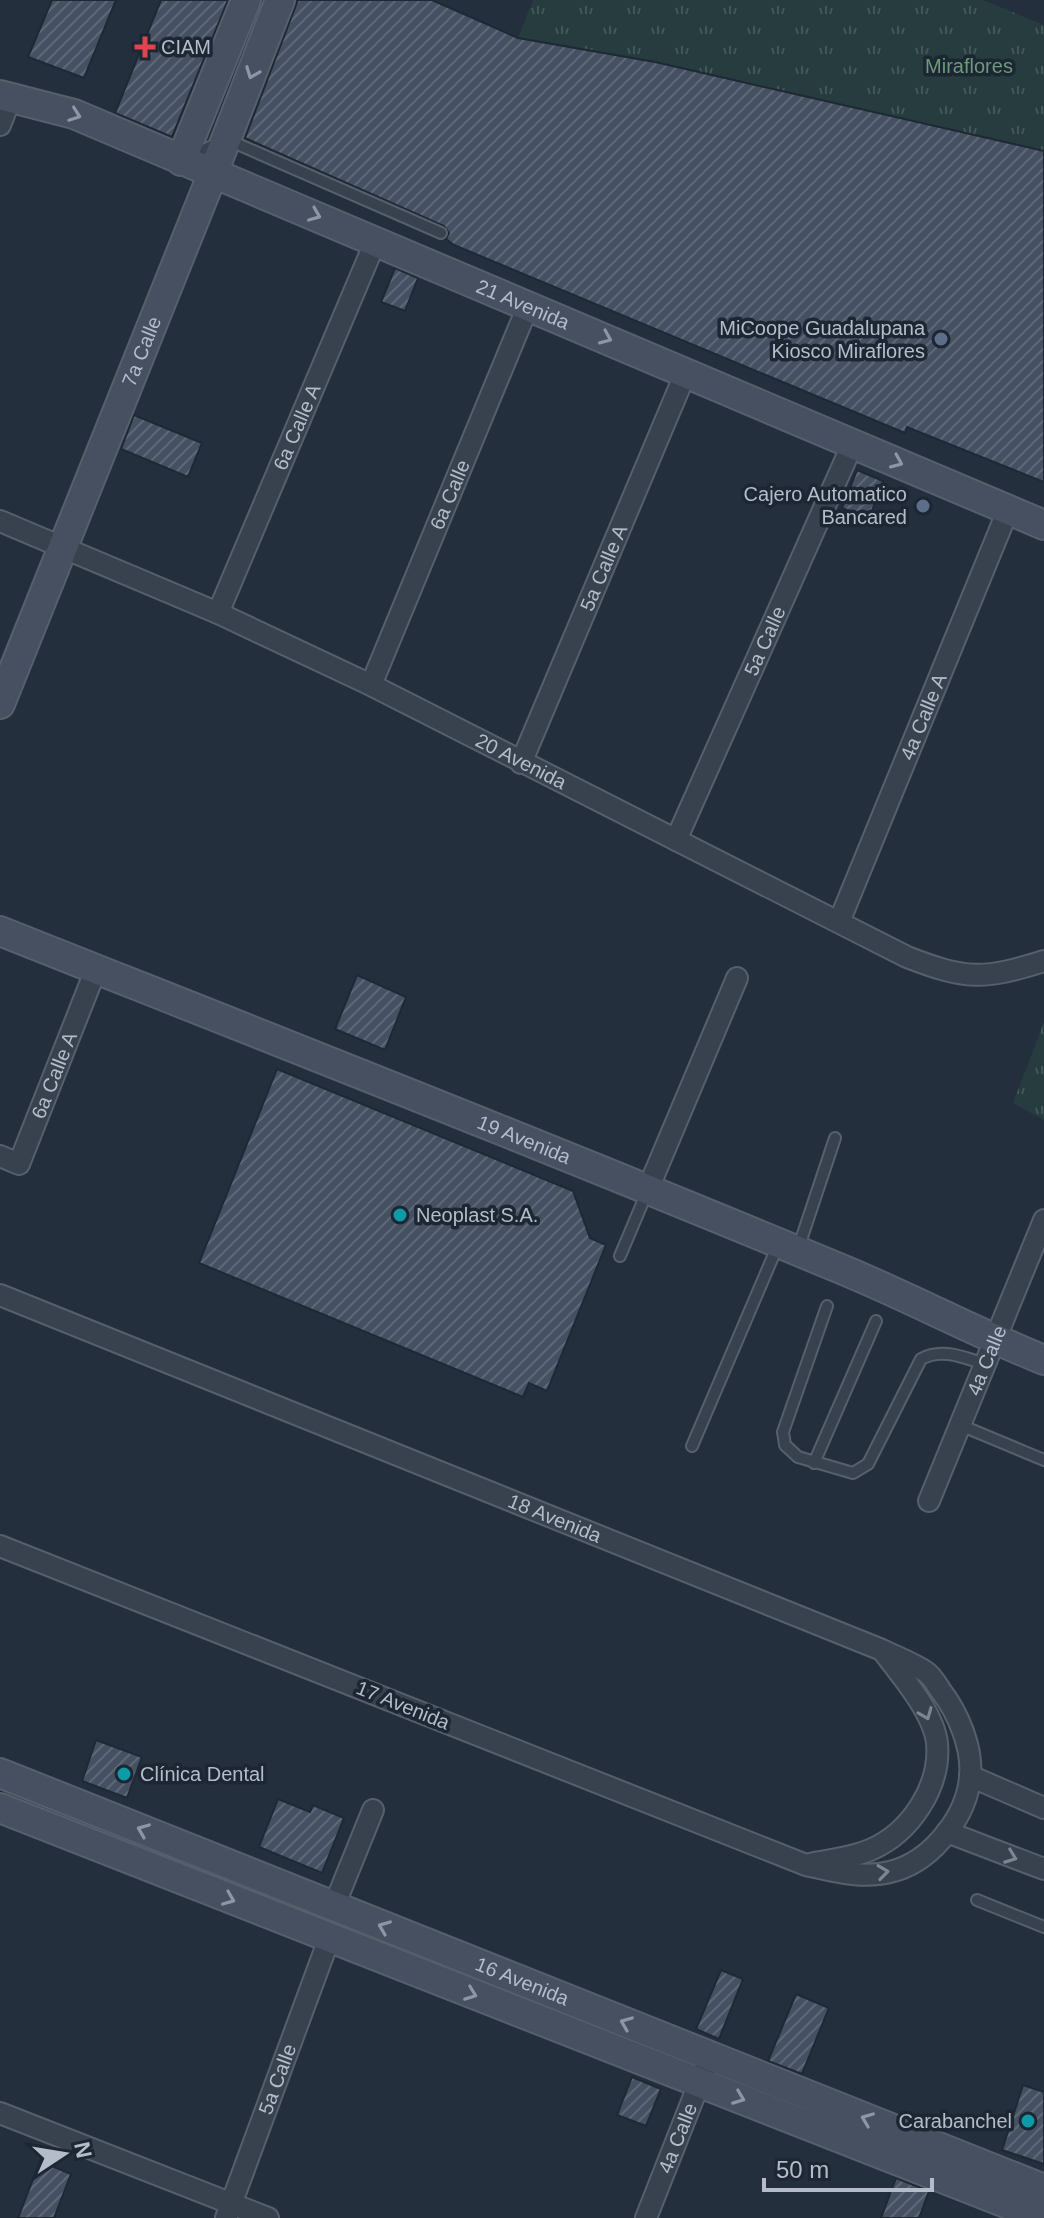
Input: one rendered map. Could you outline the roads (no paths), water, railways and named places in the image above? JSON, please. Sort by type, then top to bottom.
[{"type":"street","points":[[181,161],[246,0]]},
{"type":"street","name":"7a Calle","points":[[0,704],[280,0]]},
{"type":"street","points":[[0,125],[6,96]]},
{"type":"street","name":"21 Avenida","points":[[6,96],[74,114],[1044,525]]},
{"type":"street","name":"6a Calle A","points":[[218,613],[376,240]]},
{"type":"street","name":"6a Calle","points":[[371,685],[528,306]]},
{"type":"street","name":"5a Calle A","points":[[521,763],[686,372]]},
{"type":"street","name":"5a Calle","points":[[676,840],[853,443]]},
{"type":"street","name":"4a Calle A","points":[[839,922],[1008,510]]},
{"type":"street","name":"20 Avenida","points":[[0,521],[218,613],[371,685],[907,957],[944,971],[975,976],[1011,971],[1044,961]]},
{"type":"street","name":"19 Avenida","points":[[0,931],[648,1189],[891,1290],[989,1352],[1044,1360]]},
{"type":"street","name":"6a Calle A","points":[[0,1156],[19,1164],[96,969]]},
{"type":"street","points":[[648,1189],[737,978]]},
{"type":"street","name":"4a Calle","points":[[929,1501],[1044,1220]]},
{"type":"street","name":"18 Avenida","points":[[0,1295],[882,1650],[927,1673],[955,1708],[966,1743],[970,1776]]},
{"type":"street","name":"17 Avenida","points":[[0,1546],[806,1865],[853,1876],[897,1870],[927,1854],[947,1832],[963,1804],[970,1776]]},
{"type":"street","points":[[806,1865],[870,1850],[908,1823],[932,1788],[937,1742],[920,1698],[882,1650]]},
{"type":"street","name":"16 Avenida","points":[[0,1773],[1044,2189]]},
{"type":"street","points":[[970,1776],[1044,1808]]},
{"type":"street","name":"16 Avenida","points":[[0,1808],[699,2083],[1006,2211],[1044,2218]]},
{"type":"street","points":[[334,1906],[373,1810]]},
{"type":"street","points":[[947,1832],[1044,1869]]},
{"type":"street","name":"5a Calle","points":[[229,2211],[329,1939]]},
{"type":"street","name":"4a Calle","points":[[646,2218],[710,2056]]},
{"type":"street","points":[[0,2113],[229,2211],[268,2218]]},
{"type":"lane","points":[[181,161],[226,139],[441,233]]},
{"type":"lane","points":[[692,1446],[788,1247],[835,1138]]},
{"type":"lane","points":[[620,1256],[648,1189]]},
{"type":"lane","points":[[827,1306],[783,1432],[785,1445],[791,1452],[814,1463],[846,1472],[862,1470],[868,1464],[921,1359],[928,1355],[989,1352]]},
{"type":"lane","points":[[814,1463],[876,1321]]},
{"type":"lane","points":[[960,1425],[1044,1460]]},
{"type":"lane","points":[[977,1900],[1044,1927]]},
{"type":"place","name":"CIAM","points":[[145,47]]},
{"type":"place","name":"MiCoope Guadalupana Kiosco Miraflores","points":[[941,339]]},
{"type":"place","name":"Cajero Automatico Bancared","points":[[923,506]]},
{"type":"place","name":"Neoplast S.A.","points":[[400,1215]]},
{"type":"place","name":"Clínica Dental","points":[[124,1774]]},
{"type":"place","name":"Carabanchel","points":[[1028,2121]]},
{"type":"park label","name":"Miraflores","points":[[969,66]]}]
